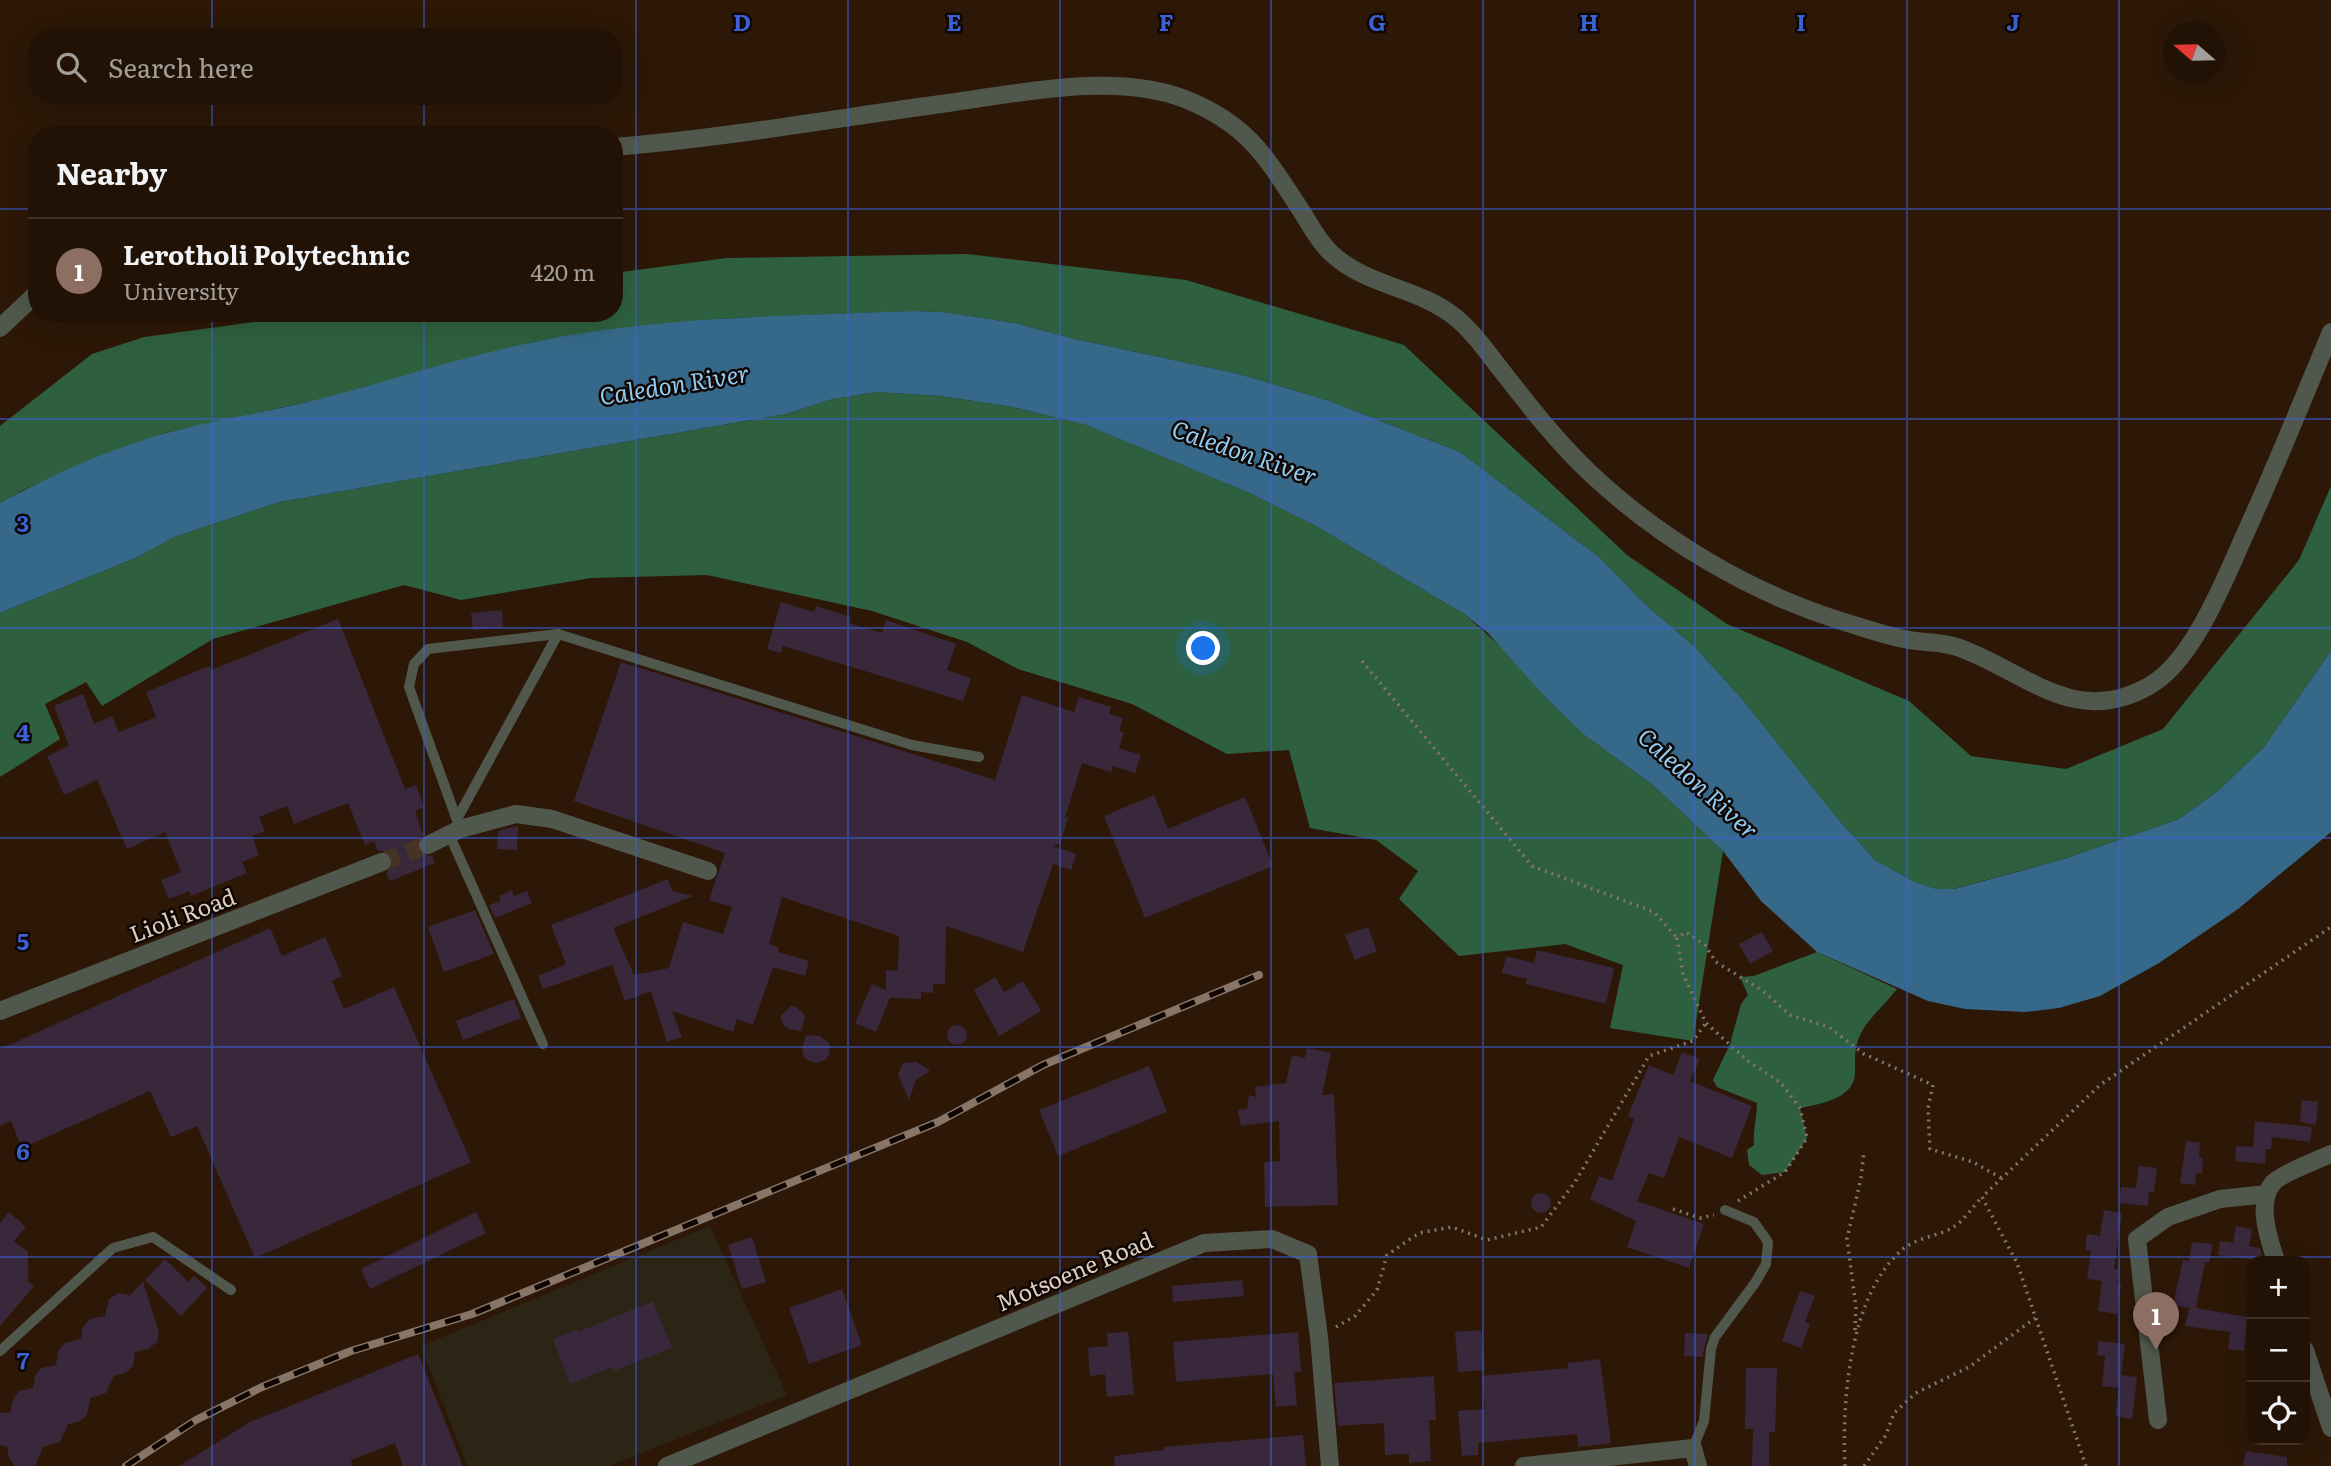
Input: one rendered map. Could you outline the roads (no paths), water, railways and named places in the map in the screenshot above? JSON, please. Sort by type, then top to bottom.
[{"type":"street","points":[[623,146],[720,137],[848,116],[1070,86],[1162,92],[1184,99],[1240,130],[1264,154],[1307,219],[1315,236],[1339,260],[1374,281],[1437,304],[1467,328],[1551,432],[1588,471],[1634,512],[1666,534],[1710,562],[1786,600],[1836,620],[1907,640],[1958,647],[2038,688],[2063,697],[2095,702],[2124,697],[2154,684],[2176,662],[2200,629],[2263,494],[2331,332]]},
{"type":"street","points":[[0,328],[28,302]]},
{"type":"street","points":[[428,845],[455,827],[516,814],[552,819],[708,871]]},
{"type":"street","name":"Lioli Road","points":[[0,1011],[382,862]]},
{"type":"street","points":[[2274,1256],[2265,1228],[2267,1194],[2274,1181],[2331,1154]]},
{"type":"street","points":[[2158,1419],[2137,1240],[2168,1217],[2220,1199],[2267,1194]]},
{"type":"street","name":"Motsoene Road","points":[[667,1466],[1204,1243],[1272,1239],[1308,1254],[1319,1338],[1330,1466]]},
{"type":"street","points":[[2310,1365],[2331,1428]]},
{"type":"street","points":[[1524,1466],[1693,1448],[1698,1466]]},
{"type":"lane","points":[[455,827],[558,634]]},
{"type":"lane","points":[[543,1044],[455,827],[409,687],[414,664],[428,649],[558,634],[912,745],[979,757]]},
{"type":"lane","points":[[1693,1448],[1704,1421],[1711,1349],[1715,1338],[1766,1264],[1769,1242],[1754,1222],[1725,1210]]},
{"type":"lane","points":[[0,1351],[113,1248],[153,1237],[231,1290]]},
{"type":"water","name":"Caledon River","points":[[913,311],[943,312],[1015,323],[1075,339],[1239,374],[1330,401],[1460,452],[1599,557],[1645,604],[1695,647],[1742,699],[1838,819],[1875,860],[1915,882],[1937,889],[1954,889],[2064,859],[2179,819],[2219,790],[2264,747],[2331,651],[2331,832],[2238,909],[2159,963],[2100,996],[2059,1008],[2025,1012],[1965,1009],[1928,1001],[1817,952],[1761,901],[1723,851],[1653,785],[1583,734],[1546,698],[1488,633],[1464,614],[1316,526],[1247,492],[1086,425],[1013,407],[941,396],[877,392],[833,399],[786,414],[279,502],[174,537],[140,556],[0,613],[0,503],[83,463],[148,438],[315,400],[506,348],[581,333],[675,322]]},
{"type":"tunnel","points":[[382,862],[428,845]]},
{"type":"railway","points":[[126,1466],[196,1420],[262,1387],[351,1351],[472,1314],[938,1122],[1043,1065],[1259,975]]},
{"type":"place","name":"Lerotholi Polytechnic","points":[[2156,1350]]}]
